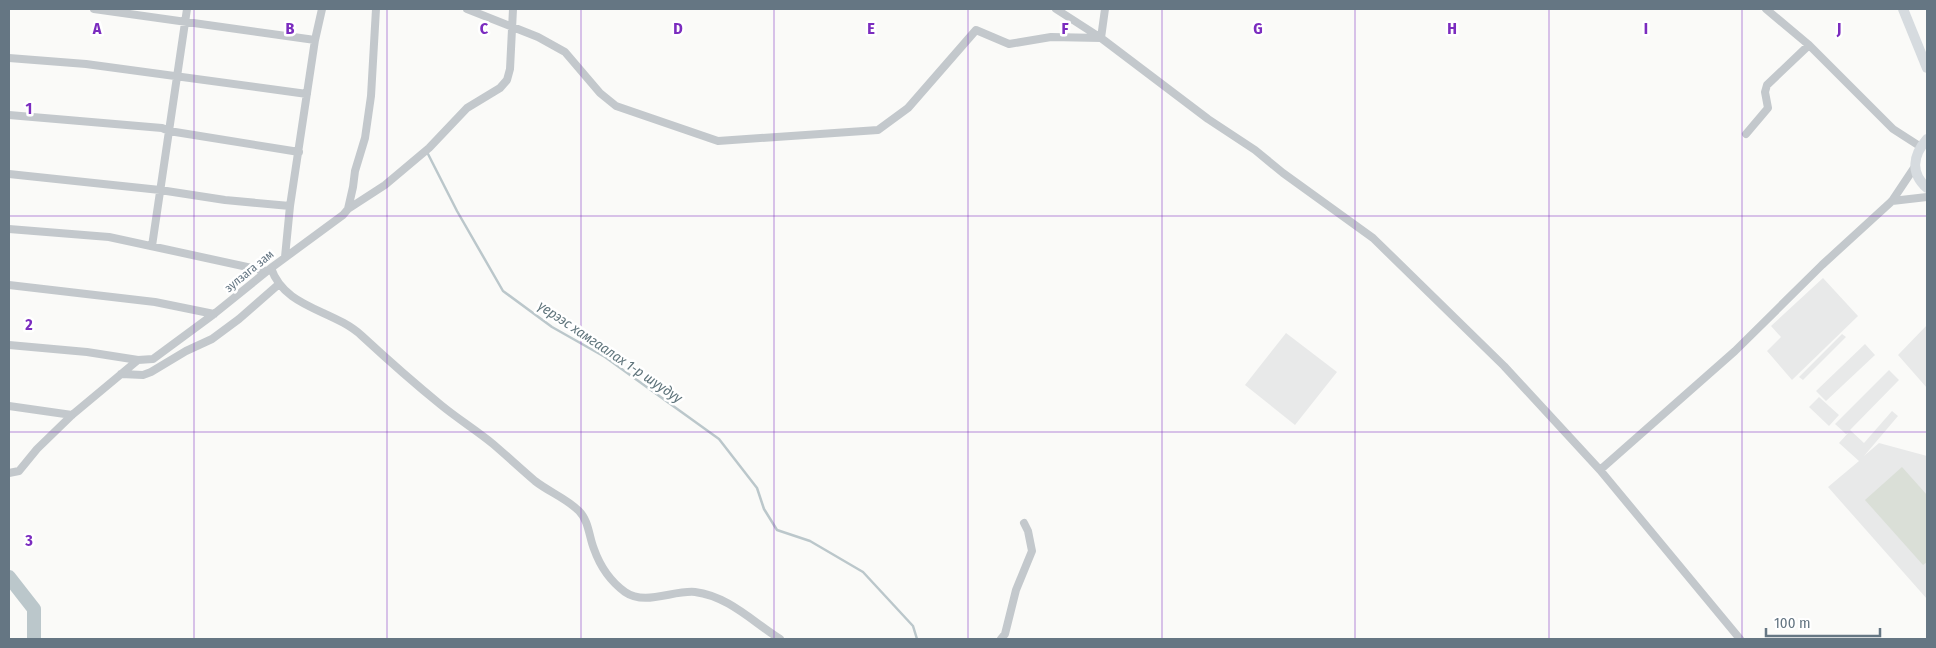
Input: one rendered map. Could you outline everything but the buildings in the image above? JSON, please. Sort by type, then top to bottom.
[{"type":"main road","points":[[1902,9],[1927,68]]},
{"type":"main road","points":[[1924,143],[1917,154],[1914,168],[1918,177],[1927,188]]},
{"type":"street","points":[[94,9],[315,40]]},
{"type":"street","points":[[152,246],[187,9]]},
{"type":"street","points":[[285,256],[298,152],[315,40],[322,9]]},
{"type":"street","points":[[348,209],[354,186],[355,171],[365,138],[371,96],[376,9]]},
{"type":"street","points":[[467,9],[512,26],[565,52],[600,93],[616,106],[718,140],[878,130],[908,108],[976,30],[1009,44],[1051,37],[1101,38]]},
{"type":"street","name":"зулзага зам","points":[[9,473],[19,471],[72,415],[138,360],[154,359],[214,314],[285,256],[343,215],[348,209],[385,185],[429,148],[443,130],[467,108],[500,88],[507,80],[510,69],[513,9]]},
{"type":"street","points":[[1056,9],[1101,38],[1208,119],[1255,150],[1283,173],[1373,238],[1504,366],[1600,470],[1740,639]]},
{"type":"street","points":[[1101,38],[1105,9]]},
{"type":"street","points":[[1766,9],[1809,45],[1893,129],[1924,143]]},
{"type":"street","points":[[1746,134],[1768,108],[1765,92],[1767,85],[1809,45]]},
{"type":"street","points":[[9,58],[86,64],[307,94]]},
{"type":"street","points":[[9,115],[162,128],[169,132],[298,152]]},
{"type":"street","points":[[1600,470],[1734,351],[1822,265],[1892,201],[1914,168]]},
{"type":"street","points":[[9,174],[290,206]]},
{"type":"street","points":[[1892,201],[1927,197]]},
{"type":"street","points":[[9,229],[109,236],[269,269],[279,284],[304,305],[354,328],[389,362],[443,406],[538,483],[566,500],[580,512],[587,525],[594,550],[608,576],[625,592],[634,596],[657,597],[694,592],[725,601],[780,639]]},
{"type":"street","points":[[121,374],[143,375],[151,372],[186,351],[212,339],[239,319],[279,284]]},
{"type":"street","points":[[9,285],[155,302],[214,314]]},
{"type":"street","points":[[9,345],[87,352],[138,360]]},
{"type":"street","points":[[9,406],[72,415]]},
{"type":"street","points":[[1001,639],[1005,634],[1016,590],[1032,551],[1028,531],[1024,523]]},
{"type":"shaded area","points":[[1823,278],[1858,316],[1792,380],[1767,351],[1781,337],[1771,326]]},
{"type":"shaded area","points":[[1927,325],[1927,388],[1898,355]]},
{"type":"shaded area","points":[[1286,333],[1337,372],[1295,425],[1245,385]]},
{"type":"shaded area","points":[[1842,334],[1846,337],[1803,380],[1799,377]]},
{"type":"shaded area","points":[[1865,344],[1875,355],[1826,401],[1816,391]]},
{"type":"shaded area","points":[[1889,370],[1899,380],[1850,430],[1864,443],[1892,411],[1898,416],[1864,456],[1879,443],[1927,456],[1927,599],[1828,487],[1859,461],[1839,443],[1848,433],[1846,434],[1835,424]]},
{"type":"shaded area","points":[[1819,397],[1839,415],[1829,426],[1809,407]]},
{"type":"shaded area","points":[[1902,467],[1927,495],[1927,562],[1923,565],[1865,500]]},
{"type":"waterway","name":"үерээс хамгаалах 1-р шуудуу","points":[[427,152],[457,211],[503,291],[552,327],[605,357],[719,439],[757,488],[764,509],[777,530],[810,541],[863,572],[913,626],[917,639]]},
{"type":"waterway","points":[[9,577],[34,609],[34,639]]}]
